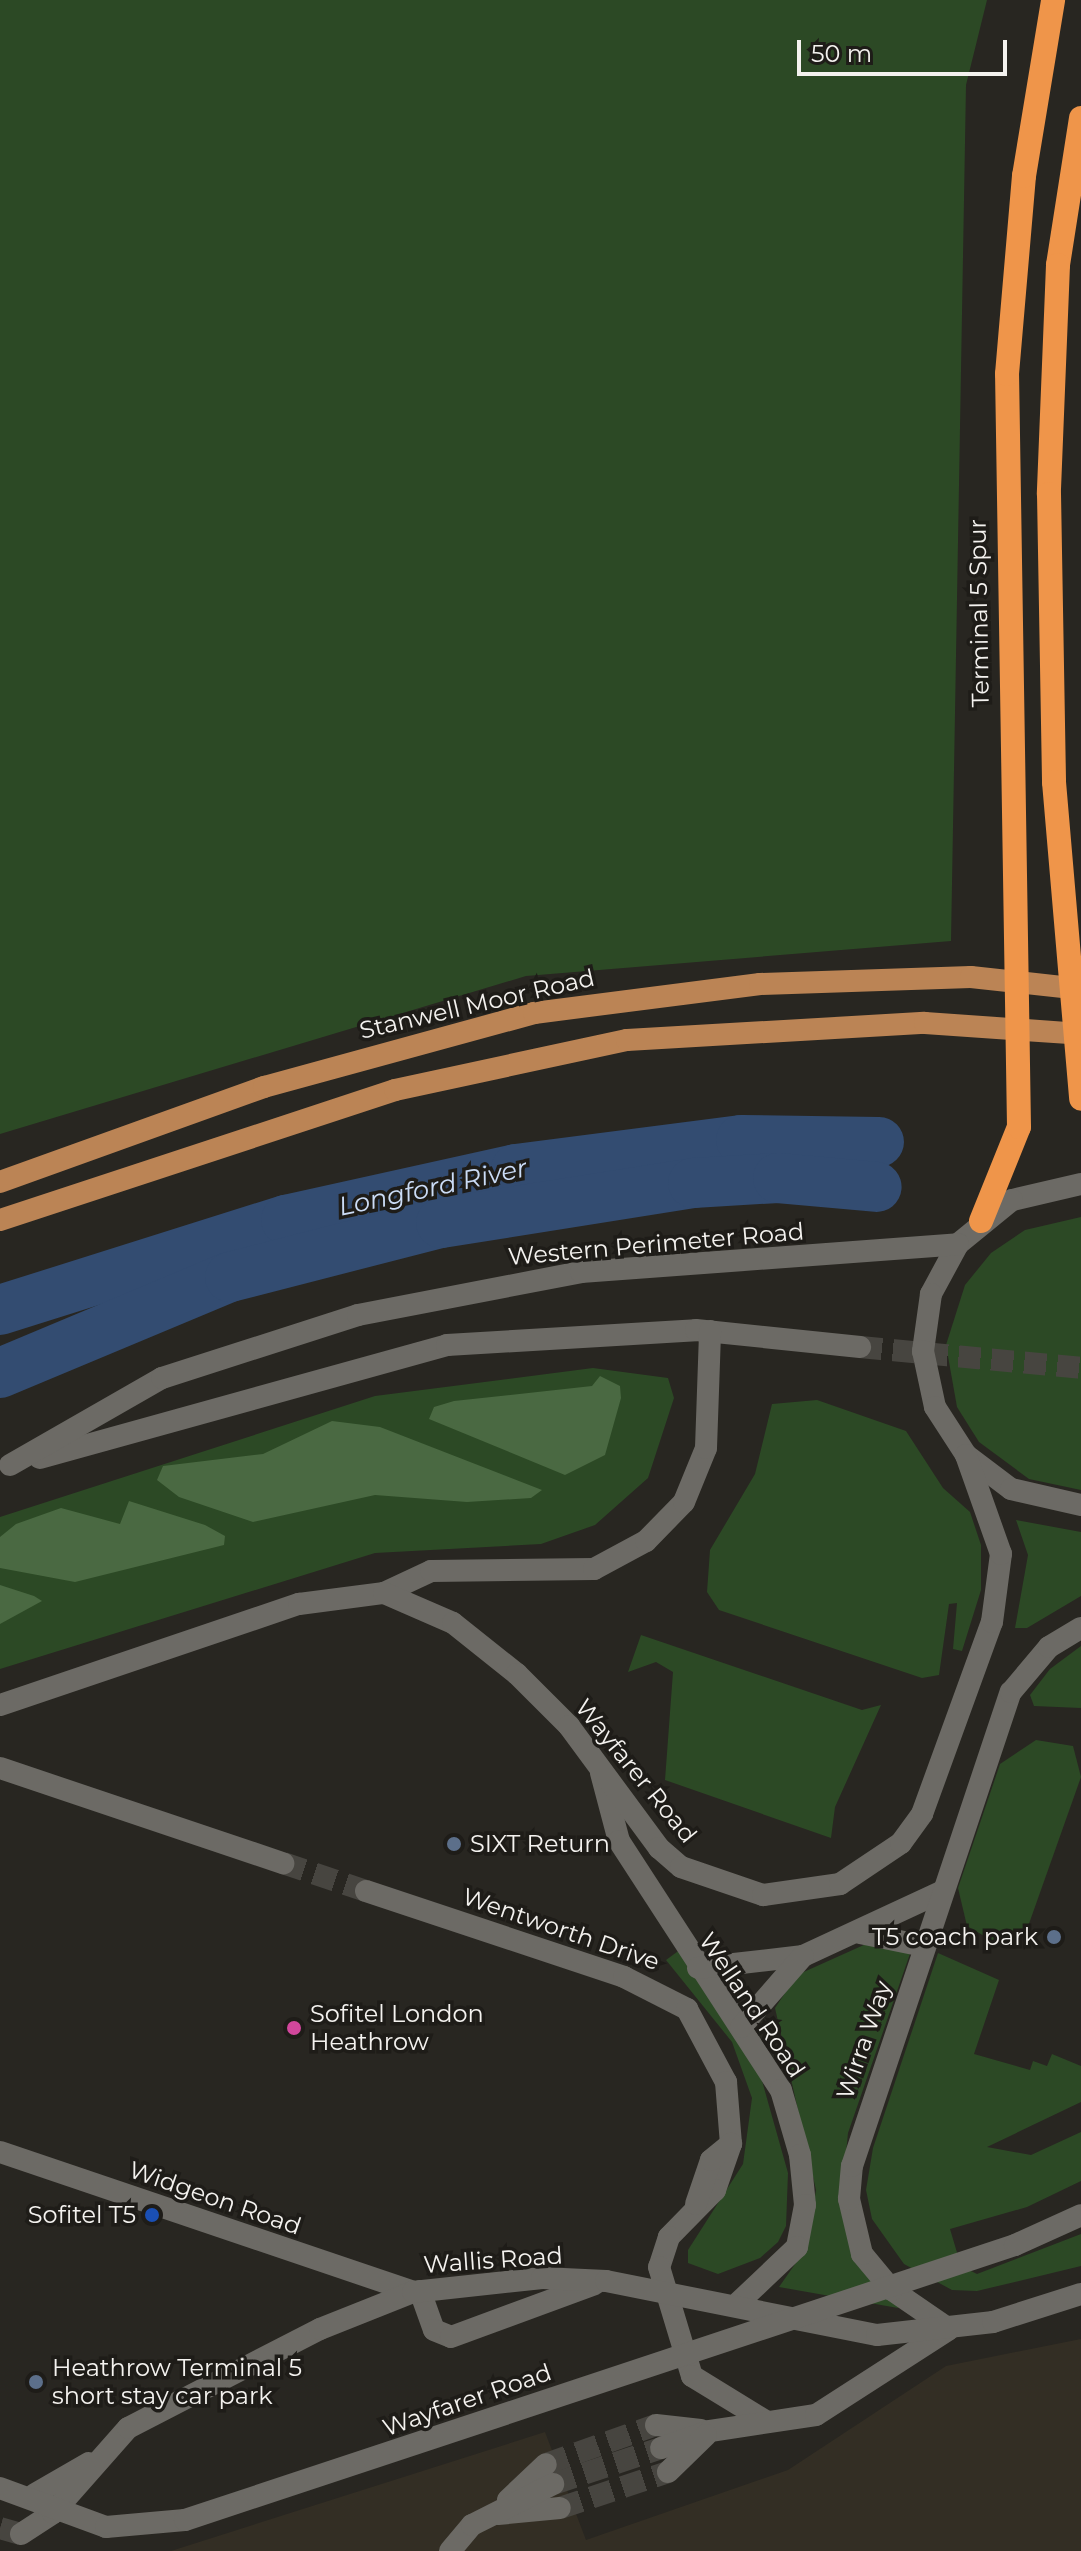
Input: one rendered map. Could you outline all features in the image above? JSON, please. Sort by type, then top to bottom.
[{"type":"highway","name":"Terminal 5 Spur","points":[[981,1221],[1012,1155],[1021,1094],[1007,374],[1024,176],[1053,0]]},
{"type":"highway","points":[[1080,1094],[1061,872],[1051,680],[1051,369],[1081,118]]},
{"type":"main road","name":"Stanwell Moor Road","points":[[0,1182],[264,1087],[534,1013],[760,984],[971,977],[1081,989]]},
{"type":"main road","points":[[0,1220],[395,1090],[627,1040],[738,1028],[925,1023],[1081,1034]]},
{"type":"street","points":[[1081,1184],[1012,1200],[981,1221],[958,1244],[931,1294],[923,1351],[935,1407],[966,1455],[1011,1489],[1081,1505]]},
{"type":"street","name":"Western Perimeter Road","points":[[5,1467],[162,1378],[358,1315],[581,1272],[958,1244]]},
{"type":"street","points":[[384,1593],[431,1571],[594,1569],[646,1541],[684,1502],[702,1461],[712,1394],[710,1331]]},
{"type":"street","name":"Western Perimeter Road","points":[[5,1467],[447,1345],[710,1331],[860,1347]]},
{"type":"street","name":"Wayfarer Road","points":[[0,1705],[299,1604],[384,1593],[425,1607],[489,1648],[569,1726],[659,1848],[733,1891],[798,1894],[840,1884],[901,1843],[936,1787],[1000,1582],[994,1527],[966,1455]]},
{"type":"street","name":"Wirra Way","points":[[949,2329],[892,2290],[862,2254],[849,2199],[860,2131],[1011,1692],[1049,1647],[1081,1628]]},
{"type":"street","points":[[0,1768],[283,1863]]},
{"type":"street","name":"Welland Road","points":[[601,1773],[619,1841],[698,1968],[781,2090],[805,2205],[789,2262],[739,2302]]},
{"type":"street","name":"Wentworth Drive","points":[[366,1891],[669,1994],[717,2058],[734,2110],[731,2144],[715,2190],[696,2204],[662,2252],[664,2288],[692,2376],[767,2422]]},
{"type":"street","points":[[698,1968],[803,1956],[860,1933],[941,1892]]},
{"type":"street","points":[[860,1933],[924,1946]]},
{"type":"street","points":[[741,2027],[803,1956]]},
{"type":"street","name":"Widgeon Road","points":[[0,2152],[416,2291]]},
{"type":"street","name":"Wayfarer Road","points":[[0,2488],[34,2496],[106,2527],[185,2520],[1015,2245],[1081,2215]]},
{"type":"street","name":"Wallis Road","points":[[21,2534],[53,2513],[97,2460],[141,2421],[320,2329],[416,2291],[542,2278],[606,2281],[739,2302],[877,2335],[949,2329],[1039,2311],[1081,2294]]},
{"type":"street","points":[[416,2291],[434,2330],[451,2337],[606,2281]]},
{"type":"street","points":[[661,2448],[710,2431],[816,2415],[949,2329]]},
{"type":"street","points":[[656,2425],[710,2431]]},
{"type":"street","points":[[668,2472],[710,2431]]},
{"type":"street","points":[[34,2496],[97,2460]]},
{"type":"street","points":[[450,2551],[472,2525],[497,2514],[549,2474]]},
{"type":"street","points":[[497,2514],[560,2508]]},
{"type":"shaded area","points":[[1081,2339],[1081,2551],[171,2551],[545,2432],[586,2540],[788,2470],[946,2366]]},
{"type":"green space","points":[[0,0],[987,0],[966,85],[951,941],[526,976],[0,1134]]},
{"type":"green space","points":[[1081,1217],[1081,1490],[1029,1479],[979,1442],[957,1407],[946,1345],[965,1285],[991,1253],[1025,1230]]},
{"type":"green space","points":[[593,1368],[668,1378],[674,1398],[648,1478],[595,1525],[541,1544],[375,1553],[0,1669],[0,1517],[375,1396]]},
{"type":"green space","points":[[600,1376],[620,1386],[621,1398],[605,1455],[565,1475],[429,1419],[434,1407],[454,1401],[592,1386]]},
{"type":"green space","points":[[817,1400],[906,1431],[943,1488],[970,1512],[981,1545],[981,1590],[962,1651],[953,1649],[957,1603],[949,1604],[939,1675],[922,1678],[719,1610],[707,1592],[710,1550],[755,1474],[772,1404]]},
{"type":"green space","points":[[332,1421],[380,1427],[542,1490],[531,1498],[467,1502],[375,1495],[253,1522],[179,1497],[157,1480],[163,1466],[263,1454]]},
{"type":"green space","points":[[129,1501],[205,1525],[225,1536],[224,1545],[75,1582],[0,1568],[0,1537],[16,1524],[61,1508],[120,1524]]},
{"type":"green space","points":[[1016,1520],[1081,1532],[1081,1596],[1027,1628],[1015,1628],[1028,1555]]},
{"type":"green space","points":[[0,1585],[34,1596],[42,1601],[0,1624]]},
{"type":"green space","points":[[641,1635],[862,1710],[881,1705],[835,1807],[831,1838],[665,1780],[673,1672],[656,1662],[628,1672]]},
{"type":"green space","points":[[1081,1646],[1081,1708],[1034,1706],[1030,1695],[1050,1669]]},
{"type":"green space","points":[[1036,1740],[1073,1746],[1081,1777],[1025,1935],[998,1944],[967,1926],[958,1888],[1000,1764]]},
{"type":"green space","points":[[866,1944],[913,1945],[848,2133],[841,2202],[899,2298],[898,2308],[779,2287],[807,2247],[816,2190],[775,2008],[797,1975]]},
{"type":"green space","points":[[681,1949],[759,2070],[788,2173],[786,2226],[778,2242],[760,2258],[718,2274],[688,2263],[688,2250],[743,2164],[752,2098],[732,2042],[666,1960]]},
{"type":"green space","points":[[938,1953],[999,1980],[974,2054],[1030,2070],[1033,2061],[1047,2066],[1052,2054],[1081,2066],[1081,2102],[987,2147],[1031,2155],[1081,2132],[1081,2181],[1027,2207],[950,2229],[961,2266],[977,2274],[1081,2234],[1081,2266],[977,2291],[952,2290],[904,2264],[872,2219],[866,2190],[873,2148]]},
{"type":"waterway","name":"Longford River","points":[[0,1310],[286,1220],[516,1169],[741,1140],[879,1142]]},
{"type":"waterway","points":[[0,1373],[230,1277],[441,1223],[693,1183],[778,1178],[877,1187]]},
{"type":"tunnel","points":[[860,1347],[1081,1368]]},
{"type":"tunnel","points":[[283,1863],[366,1891]]},
{"type":"tunnel","points":[[546,2464],[656,2425]]},
{"type":"tunnel","points":[[553,2484],[661,2448]]},
{"type":"tunnel","points":[[560,2508],[668,2472]]},
{"type":"tunnel","points":[[0,2528],[21,2534]]},
{"type":"place","name":"SIXT Return","points":[[454,1844]]},
{"type":"place","name":"T5 coach park","points":[[1054,1937]]},
{"type":"place","name":"Sofitel London Heathrow","points":[[294,2028]]},
{"type":"place","name":"Sofitel T5","points":[[152,2215]]},
{"type":"place","name":"Heathrow Terminal 5 short stay car park","points":[[36,2382]]}]
